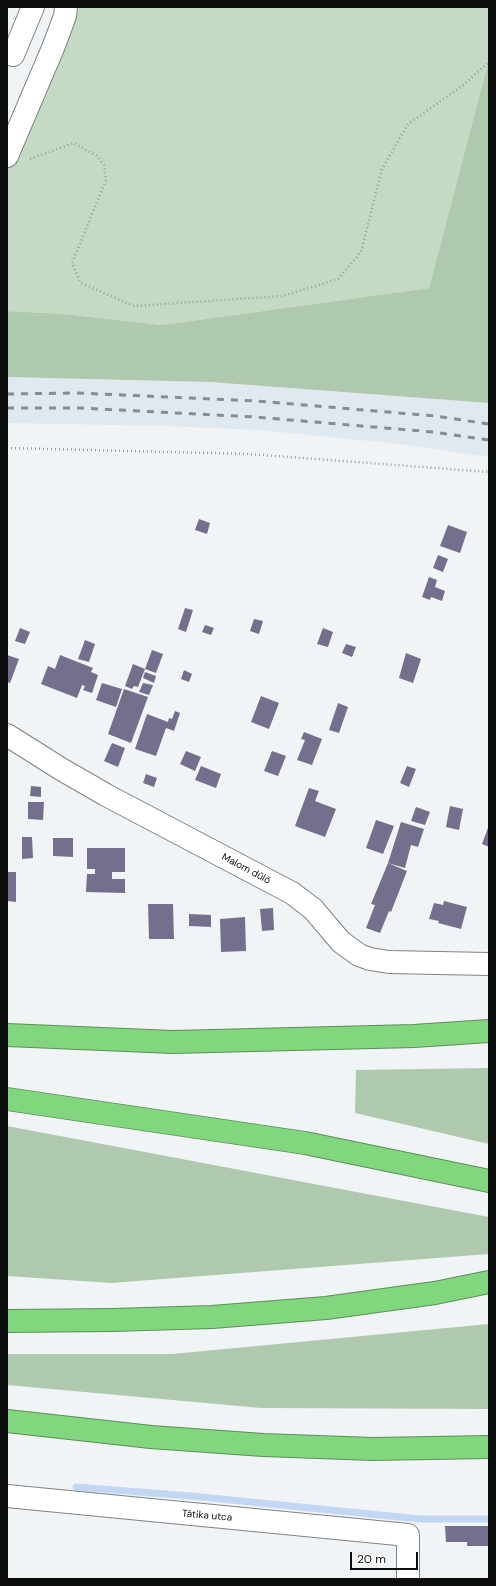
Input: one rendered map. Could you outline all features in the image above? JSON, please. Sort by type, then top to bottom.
[{"type":"highway","points":[[7,1034],[173,1042],[414,1036],[489,1031]]},
{"type":"highway","points":[[7,1099],[305,1143],[489,1181]]},
{"type":"highway","points":[[7,1321],[212,1317],[326,1308],[435,1293],[489,1282]]},
{"type":"highway","points":[[7,1421],[151,1437],[263,1445],[373,1449],[489,1447]]},
{"type":"street","points":[[9,59],[33,7]]},
{"type":"street","points":[[7,156],[54,48],[65,16],[66,7]]},
{"type":"street","name":"Malom dűlő","points":[[7,735],[106,796],[292,893],[313,909],[344,945],[359,955],[370,959],[389,962],[489,964]]},
{"type":"street","name":"Tátika utca","points":[[7,1496],[408,1536],[408,1579]]},
{"type":"path","points":[[29,160],[74,143],[97,156],[104,165],[106,180],[72,263],[81,282],[134,306],[282,296],[338,279],[361,252],[382,169],[408,124],[462,86],[489,62]]},
{"type":"path","points":[[7,448],[249,454],[489,472]]},
{"type":"shaded area","points":[[7,377],[210,382],[489,403],[489,457],[400,444],[258,430],[165,426],[7,423]]},
{"type":"green space","points":[[77,7],[489,7],[489,59],[429,288],[162,325],[64,314],[7,311],[7,167]]},
{"type":"green space","points":[[489,59],[489,403],[210,382],[7,377],[7,311],[64,314],[162,325],[429,288]]},
{"type":"green space","points":[[489,1068],[489,1144],[355,1113],[356,1070]]},
{"type":"green space","points":[[7,1126],[489,1217],[489,1254],[111,1283],[7,1276]]},
{"type":"green space","points":[[489,1324],[489,1409],[261,1408],[7,1385],[7,1354],[172,1354]]},
{"type":"building","points":[[199,519],[210,523],[207,534],[195,530]]},
{"type":"building","points":[[448,525],[467,532],[460,553],[440,546]]},
{"type":"building","points":[[438,555],[448,559],[443,572],[433,568]]},
{"type":"building","points":[[429,577],[437,580],[435,587],[445,591],[442,601],[431,597],[430,600],[422,597]]},
{"type":"building","points":[[185,608],[193,610],[186,632],[178,629]]},
{"type":"building","points":[[254,619],[263,621],[259,634],[250,631]]},
{"type":"building","points":[[205,625],[214,628],[211,635],[202,632]]},
{"type":"building","points":[[20,628],[30,632],[25,644],[15,641]]},
{"type":"building","points":[[323,628],[333,632],[328,647],[317,644]]},
{"type":"building","points":[[85,640],[95,644],[89,662],[78,659]]},
{"type":"building","points":[[346,644],[356,647],[352,657],[342,653]]},
{"type":"building","points":[[152,650],[163,654],[156,673],[145,669]]},
{"type":"building","points":[[406,653],[421,659],[413,683],[399,678]]},
{"type":"building","points":[[7,655],[19,659],[10,683],[7,682]]},
{"type":"building","points":[[60,655],[93,668],[91,672],[98,675],[92,693],[83,690],[85,686],[82,685],[77,698],[41,684],[48,666],[55,669]]},
{"type":"building","points":[[133,664],[145,669],[138,687],[134,686],[132,689],[125,686]]},
{"type":"building","points":[[184,670],[192,674],[189,682],[181,679]]},
{"type":"building","points":[[145,672],[156,676],[154,683],[143,678]]},
{"type":"building","points":[[102,683],[122,689],[116,707],[96,700]]},
{"type":"building","points":[[143,683],[153,685],[149,695],[139,692]]},
{"type":"building","points":[[124,689],[148,697],[131,743],[108,734]]},
{"type":"building","points":[[261,696],[279,703],[269,729],[251,722]]},
{"type":"building","points":[[338,703],[348,707],[339,733],[329,730]]},
{"type":"building","points":[[175,711],[180,713],[174,731],[166,728],[156,756],[135,749],[147,714],[168,722],[169,718],[172,719]]},
{"type":"building","points":[[304,732],[322,739],[312,765],[297,760],[305,740],[301,739]]},
{"type":"building","points":[[112,743],[125,748],[118,767],[104,761]]},
{"type":"building","points":[[186,751],[201,757],[195,771],[180,764]]},
{"type":"building","points":[[272,751],[286,756],[278,776],[264,771]]},
{"type":"building","points":[[201,766],[221,774],[216,788],[195,780]]},
{"type":"building","points":[[407,766],[416,769],[409,787],[400,783]]},
{"type":"building","points":[[146,774],[157,778],[154,787],[143,783]]},
{"type":"building","points":[[31,786],[41,787],[41,797],[30,796]]},
{"type":"building","points":[[309,788],[319,791],[315,801],[336,809],[325,837],[295,826]]},
{"type":"building","points":[[28,802],[44,802],[43,820],[28,819]]},
{"type":"building","points":[[450,806],[463,809],[459,830],[446,827]]},
{"type":"building","points":[[416,807],[430,812],[425,825],[411,821]]},
{"type":"building","points":[[376,820],[394,826],[383,854],[366,848]]},
{"type":"building","points":[[401,822],[424,829],[418,847],[411,845],[405,868],[388,863]]},
{"type":"building","points":[[489,825],[489,847],[482,844]]},
{"type":"building","points":[[22,837],[32,837],[33,858],[22,859]]},
{"type":"building","points":[[53,838],[73,838],[73,857],[53,856]]},
{"type":"building","points":[[87,848],[125,848],[125,872],[112,872],[112,879],[125,879],[125,893],[86,892],[87,874],[95,874],[95,869],[87,869]]},
{"type":"building","points":[[388,863],[407,871],[391,912],[389,911],[380,933],[366,928],[375,905],[371,904]]},
{"type":"building","points":[[7,872],[16,872],[16,902],[7,901]]},
{"type":"building","points":[[444,901],[467,907],[461,929],[429,919],[434,903],[443,905]]},
{"type":"building","points":[[148,904],[173,904],[174,939],[149,939]]},
{"type":"building","points":[[273,908],[274,930],[262,931],[260,909]]},
{"type":"building","points":[[189,914],[211,915],[211,927],[189,926]]},
{"type":"building","points":[[245,917],[246,951],[221,952],[220,919]]},
{"type":"building","points":[[445,1526],[489,1526],[489,1546],[467,1546],[467,1542],[446,1542]]},
{"type":"waterway","points":[[76,1487],[191,1496],[420,1519],[489,1519]]},
{"type":"railway","points":[[7,394],[78,393],[257,401],[435,416],[489,424]]},
{"type":"railway","points":[[7,408],[80,408],[255,417],[433,432],[489,440]]}]
